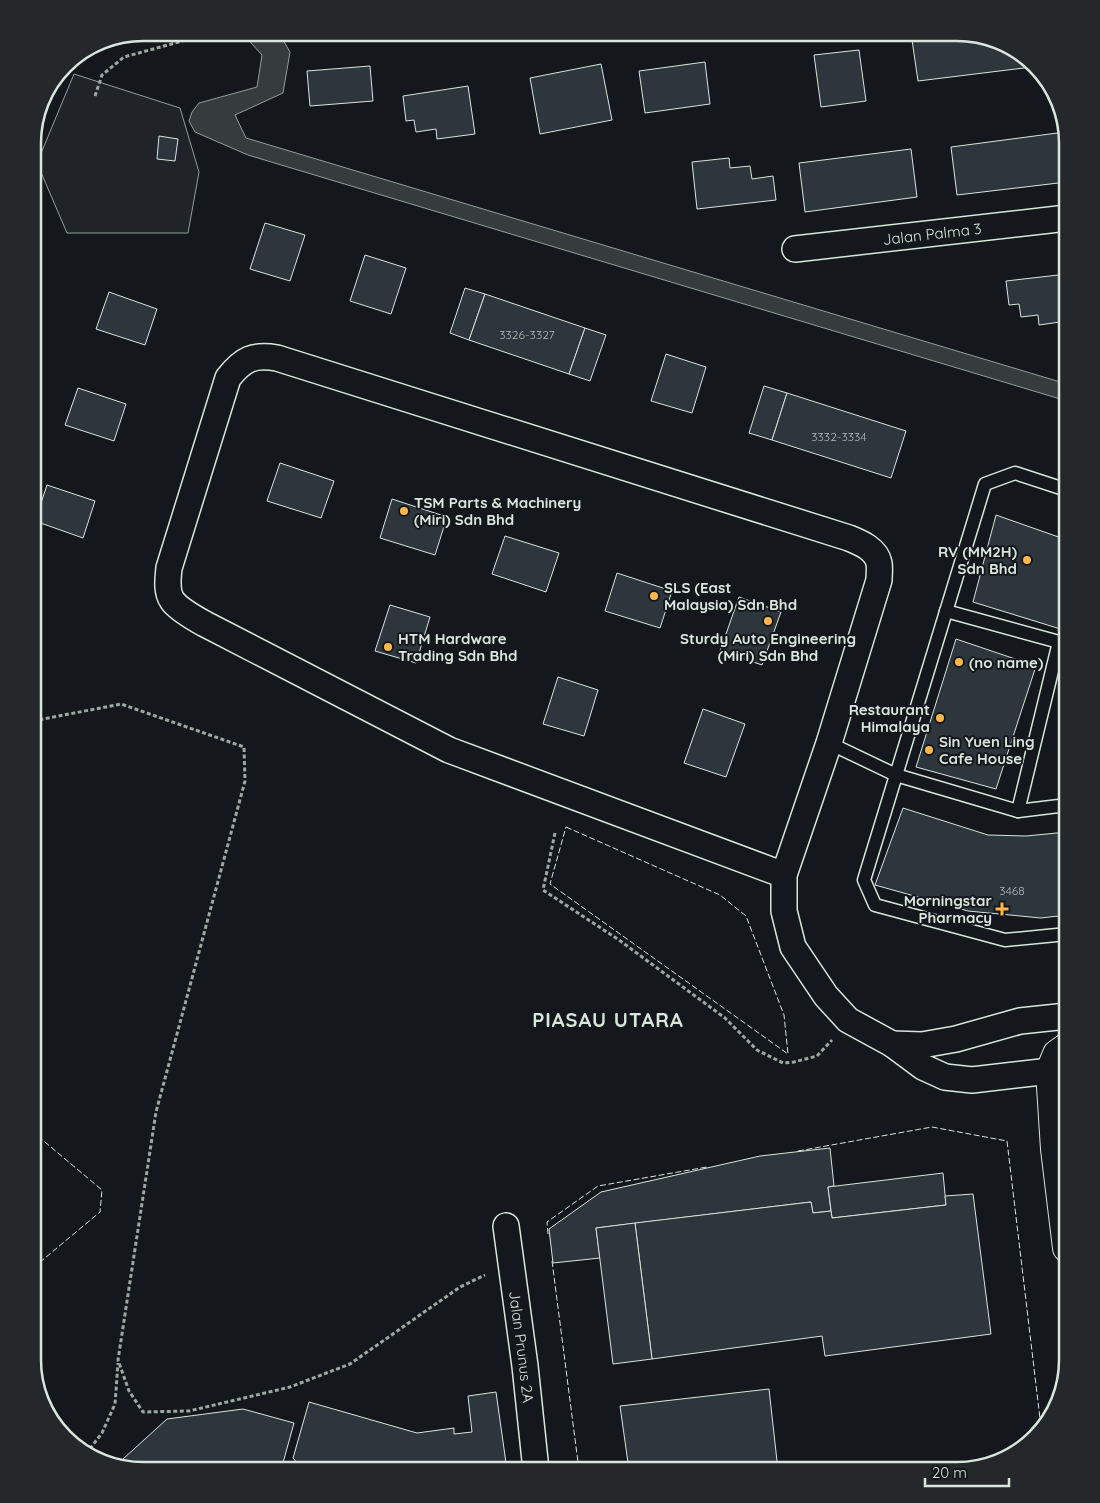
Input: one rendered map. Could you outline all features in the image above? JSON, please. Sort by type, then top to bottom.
[{"type":"street","name":"Jalan Palma 3","points":[[795,249],[1059,219]]},
{"type":"street","points":[[784,875],[449,750],[205,624],[186,613],[172,600],[168,584],[169,568],[228,378],[239,364],[264,356],[277,358],[849,538],[863,544],[874,553],[880,564],[878,580],[829,743],[784,875],[784,911],[793,947],[826,996],[848,1020],[892,1044],[923,1067],[945,1077],[972,1080],[1059,1070]]},
{"type":"street","points":[[892,1044],[922,1045],[956,1039],[1020,1021],[1059,1017]]},
{"type":"street","points":[[1059,1053],[1057,1054],[1059,1070],[1055,1149],[1059,1179]]},
{"type":"street","name":"Jalan Prunus 2A","points":[[506,1226],[525,1366],[535,1462]]},
{"type":"lane","points":[[1059,487],[1015,473],[985,484],[864,880],[875,905],[1005,940],[1059,935]]},
{"type":"lane","points":[[946,611],[1059,642],[1018,811]]},
{"type":"lane","points":[[829,743],[896,775],[1018,811],[1059,806]]},
{"type":"path","points":[[95,96],[102,75],[124,57],[182,41]]},
{"type":"path","points":[[41,719],[121,704],[244,747],[245,781],[156,1112],[118,1360],[115,1404],[102,1433],[91,1447]]},
{"type":"path","points":[[555,833],[543,890],[619,940],[725,1018],[757,1050],[783,1063],[817,1056],[848,1020]]},
{"type":"path","points":[[118,1360],[129,1390],[143,1412],[189,1411],[290,1387],[350,1364],[460,1287],[511,1263]]},
{"type":"shaded area","points":[[249,41],[284,41],[290,52],[283,93],[235,115],[246,138],[1059,382],[1059,399],[248,155],[195,132],[189,121],[192,112],[199,103],[257,87],[262,55]]},
{"type":"shaded area","points":[[74,74],[180,108],[199,172],[188,233],[67,233],[41,172],[41,153]]},
{"type":"building","points":[[912,41],[964,41],[983,45],[1008,55],[1025,68],[918,81]]},
{"type":"building","points":[[859,50],[866,101],[821,107],[814,55]]},
{"type":"building","points":[[705,62],[710,104],[645,113],[639,71]]},
{"type":"building","points":[[601,64],[612,120],[540,134],[530,78]]},
{"type":"building","points":[[370,66],[373,101],[310,106],[307,71]]},
{"type":"building","points":[[468,86],[475,134],[437,139],[436,129],[416,132],[414,120],[406,121],[403,96]]},
{"type":"building","points":[[1058,133],[1059,183],[957,195],[951,147]]},
{"type":"building","points":[[159,136],[178,139],[175,161],[157,159]]},
{"type":"building","points":[[911,149],[917,197],[805,212],[799,163]]},
{"type":"building","points":[[729,158],[730,168],[750,166],[752,179],[773,176],[776,200],[697,209],[692,162]]},
{"type":"building","points":[[265,223],[305,235],[290,281],[250,269]]},
{"type":"building","points":[[365,255],[406,268],[391,314],[350,301]]},
{"type":"building","points":[[1059,275],[1059,322],[1039,325],[1038,315],[1021,317],[1019,304],[1009,305],[1006,281]]},
{"type":"building","points":[[465,288],[485,294],[469,340],[450,333]]},
{"type":"building","points":[[109,292],[157,309],[145,345],[96,329]]},
{"type":"building","points":[[485,294],[585,328],[569,374],[469,340]]},
{"type":"building","points":[[585,328],[606,335],[590,381],[569,374]]},
{"type":"building","points":[[666,354],[706,367],[692,413],[651,401]]},
{"type":"building","points":[[764,386],[787,393],[772,440],[749,433]]},
{"type":"building","points":[[78,388],[126,404],[114,441],[65,425]]},
{"type":"building","points":[[787,393],[906,431],[891,478],[772,440]]},
{"type":"building","points":[[280,463],[334,481],[321,518],[267,501]]},
{"type":"building","points":[[47,485],[95,501],[83,538],[41,523],[41,503]]},
{"type":"building","points":[[392,499],[447,517],[435,555],[380,538]]},
{"type":"building","points":[[996,515],[1059,537],[1059,629],[973,602]]},
{"type":"building","points":[[505,536],[559,553],[546,592],[492,574]]},
{"type":"building","points":[[617,573],[672,591],[660,628],[605,611]]},
{"type":"building","points":[[739,597],[781,612],[762,665],[720,651]]},
{"type":"building","points":[[390,605],[430,617],[416,663],[375,651]]},
{"type":"building","points":[[956,639],[1036,666],[996,789],[916,767]]},
{"type":"building","points":[[558,677],[598,690],[584,736],[543,724]]},
{"type":"building","points":[[703,709],[745,724],[726,777],[684,763]]},
{"type":"building","points":[[903,808],[988,835],[1026,836],[1059,833],[1059,916],[1041,918],[968,911],[875,885]]},
{"type":"building","points":[[830,1148],[834,1186],[828,1187],[831,1211],[813,1213],[811,1202],[596,1228],[600,1258],[553,1263],[549,1229],[601,1192],[760,1156]]},
{"type":"building","points":[[943,1173],[946,1205],[832,1218],[828,1187]]},
{"type":"building","points":[[973,1194],[991,1334],[825,1356],[822,1336],[652,1359],[635,1223],[811,1202],[813,1213],[831,1211],[832,1218],[946,1205],[945,1196]]},
{"type":"building","points":[[635,1223],[652,1359],[613,1364],[596,1228]]},
{"type":"building","points":[[769,1389],[777,1462],[628,1462],[620,1406]]},
{"type":"building","points":[[496,1392],[506,1462],[296,1462],[293,1458],[309,1402],[417,1433],[454,1428],[454,1434],[472,1432],[468,1396]]},
{"type":"building","points":[[243,1409],[294,1423],[283,1462],[136,1462],[123,1460],[167,1419]]},
{"type":"fence","points":[[566,827],[720,895],[746,916],[784,1015],[788,1054],[550,884],[566,827]]},
{"type":"fence","points":[[798,1151],[932,1127],[1007,1141],[1040,1419]]},
{"type":"fence","points":[[41,1139],[102,1190],[100,1212],[41,1261]]},
{"type":"fence","points":[[548,1234],[547,1222],[598,1186],[707,1167]]},
{"type":"fence","points":[[552,1261],[578,1462]]},
{"type":"place","name":"TSM Parts & Machinery (Miri) Sdn Bhd","points":[[404,511]]},
{"type":"place","name":"RV (MM2H) Sdn Bhd","points":[[1027,560]]},
{"type":"place","name":"SLS (East Malaysia) Sdn Bhd","points":[[654,596]]},
{"type":"place","name":"Sturdy Auto Engineering (Miri) Sdn Bhd","points":[[768,621]]},
{"type":"place","name":"HTM Hardware Trading Sdn Bhd","points":[[388,647]]},
{"type":"place","name":"(no name)","points":[[959,662]]},
{"type":"place","name":"Restaurant Himalaya","points":[[940,718]]},
{"type":"place","name":"Sin Yuen Ling Cafe House","points":[[929,750]]},
{"type":"place","name":"Morningstar Pharmacy","points":[[1002,909]]},
{"type":"district","name":"PIASAU UTARA","points":[[608,1019]]}]
